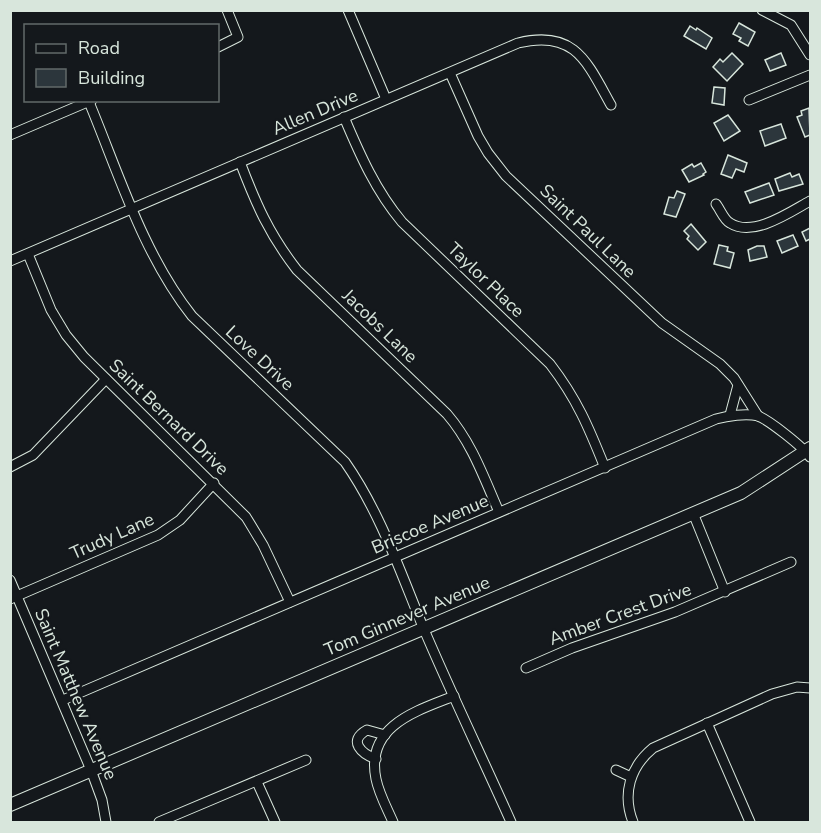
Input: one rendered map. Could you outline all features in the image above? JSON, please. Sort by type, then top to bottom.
[{"type":"main road","name":"Tom Ginnever Avenue","points":[[10,805],[741,493],[809,452]]},
{"type":"street","points":[[219,46],[238,37],[227,10]]},
{"type":"street","points":[[348,10],[386,99]]},
{"type":"street","points":[[762,10],[791,26],[810,55]]},
{"type":"street","name":"Allen Drive","points":[[10,261],[518,43],[537,38],[552,40],[580,55],[590,66],[611,105]]},
{"type":"street","name":"Saint Paul Lane","points":[[450,72],[478,136],[506,176],[662,323],[720,364],[738,385],[758,416]]},
{"type":"street","points":[[749,100],[810,75]]},
{"type":"street","points":[[10,135],[88,102]]},
{"type":"street","name":"Love Drive","points":[[90,102],[157,264],[174,293],[192,316],[345,462],[360,483],[395,557],[424,628],[511,822]]},
{"type":"street","name":"Taylor Place","points":[[344,117],[359,152],[387,204],[402,222],[550,364],[566,385],[586,422],[605,468]]},
{"type":"street","name":"Jacobs Lane","points":[[240,162],[260,214],[278,245],[297,270],[460,429],[472,448],[499,512]]},
{"type":"street","points":[[716,204],[729,223],[747,228],[775,220],[810,201]]},
{"type":"street","name":"Saint Bernard Drive","points":[[28,254],[51,310],[84,357],[246,517],[263,545],[290,602]]},
{"type":"street","points":[[10,467],[33,455],[106,379]]},
{"type":"street","points":[[730,415],[738,385]]},
{"type":"street","name":"Briscoe Avenue","points":[[63,700],[716,419],[730,415],[758,416]]},
{"type":"street","points":[[758,416],[809,452]]},
{"type":"street","name":"Trudy Lane","points":[[14,597],[158,535],[180,520],[214,483]]},
{"type":"street","points":[[693,513],[725,592]]},
{"type":"street","name":"Amber Crest Drive","points":[[526,668],[572,648],[725,592],[791,562]]},
{"type":"street","name":"Saint Matthew Avenue","points":[[10,580],[14,597],[63,700],[91,770],[102,800],[106,822]]},
{"type":"street","points":[[633,822],[627,794],[631,777],[639,762],[653,748],[784,689],[810,688]]},
{"type":"street","points":[[393,822],[375,778],[376,759],[385,735],[395,722],[408,714],[454,696]]},
{"type":"street","points":[[707,723],[750,822]]},
{"type":"street","points":[[376,759],[362,751],[358,746],[358,740],[361,733],[367,730],[385,735]]},
{"type":"street","points":[[159,822],[306,760]]},
{"type":"street","points":[[616,770],[631,777]]},
{"type":"street","points":[[257,782],[275,822]]},
{"type":"building","points":[[739,23],[755,32],[748,46],[739,41],[741,38],[733,34]]},
{"type":"building","points":[[690,26],[712,38],[706,49],[684,36]]},
{"type":"building","points":[[732,53],[743,64],[727,81],[713,67],[720,59],[723,62]]},
{"type":"building","points":[[781,53],[786,65],[770,71],[765,60]]},
{"type":"building","points":[[714,87],[725,88],[724,105],[712,103]]},
{"type":"building","points":[[809,108],[810,135],[805,137],[797,117],[802,115],[801,111]]},
{"type":"building","points":[[728,115],[740,131],[724,141],[714,123]]},
{"type":"building","points":[[781,124],[786,138],[765,146],[760,131]]},
{"type":"building","points":[[728,155],[747,163],[744,172],[736,169],[732,178],[721,174]]},
{"type":"building","points":[[701,163],[706,172],[689,182],[682,170],[692,164],[694,167]]},
{"type":"building","points":[[790,173],[792,177],[799,174],[803,184],[779,191],[775,179]]},
{"type":"building","points":[[769,183],[774,195],[750,203],[745,192]]},
{"type":"building","points":[[677,191],[685,194],[676,217],[664,214],[669,197],[674,198]]},
{"type":"building","points":[[691,224],[706,242],[698,250],[687,239],[689,236],[684,231]]},
{"type":"building","points":[[810,228],[810,239],[806,241],[802,232]]},
{"type":"building","points":[[793,235],[798,246],[782,253],[777,241]]},
{"type":"building","points":[[719,245],[728,247],[727,251],[734,253],[730,268],[714,264]]},
{"type":"building","points":[[764,246],[767,257],[750,261],[748,250]]}]
